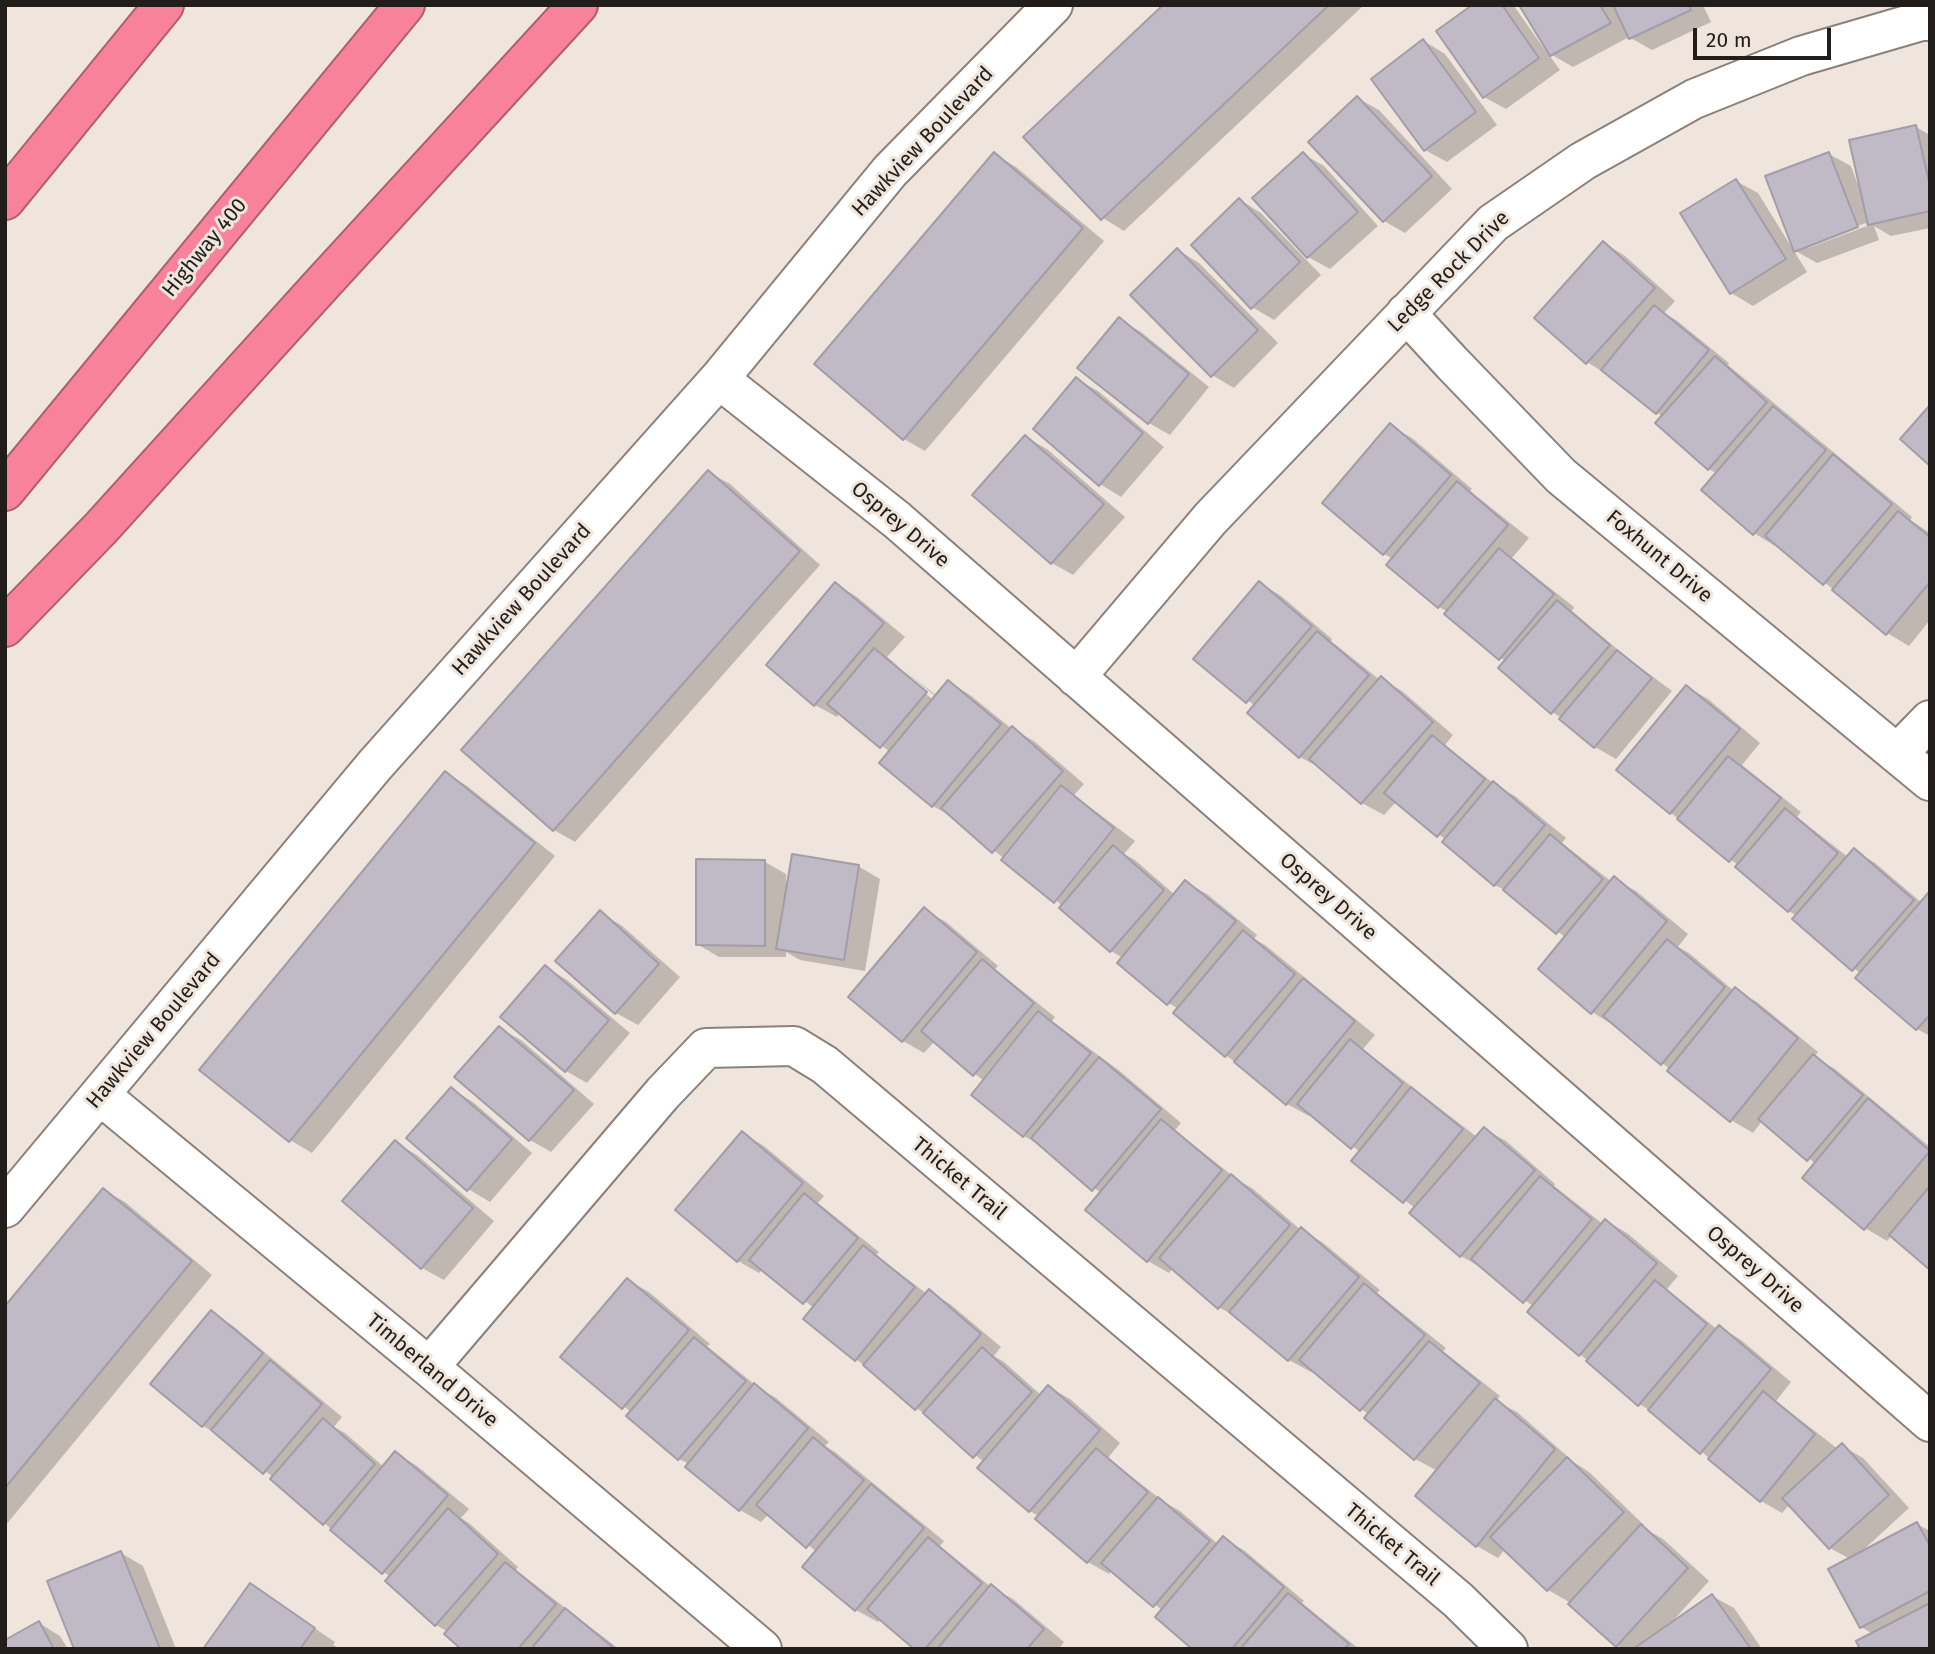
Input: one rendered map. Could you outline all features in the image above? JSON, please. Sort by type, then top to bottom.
[{"type":"highway","points":[[5,201],[164,5]]},
{"type":"highway","name":"Highway 400","points":[[5,491],[405,5]]},
{"type":"highway","points":[[5,627],[100,529],[578,5]]},
{"type":"street","name":"Hawkview Boulevard","points":[[5,1208],[375,765],[719,379],[890,171],[1053,5]]},
{"type":"street","name":"Ledge Rock Drive","points":[[1076,677],[1210,519],[1493,223],[1583,161],[1694,99],[1801,56],[1930,21]]},
{"type":"street","name":"Foxhunt Drive","points":[[1406,313],[1561,476],[1930,781]]},
{"type":"street","name":"Osprey Drive","points":[[719,379],[897,520],[1930,1422]]},
{"type":"street","points":[[1897,754],[1930,720]]},
{"type":"street","name":"Thicket Trail","points":[[429,1367],[663,1093],[706,1048],[794,1046],[825,1065],[1458,1600],[1508,1649]]},
{"type":"street","name":"Timberland Drive","points":[[100,1095],[429,1367],[762,1649]]},
{"type":"building","points":[[1163,5],[1329,5],[1101,220],[1023,137]]},
{"type":"building","points":[[1472,5],[1502,5],[1539,58],[1483,98],[1436,31]]},
{"type":"building","points":[[1519,5],[1600,5],[1611,23],[1550,56]]},
{"type":"building","points":[[1613,5],[1689,5],[1691,10],[1629,39]]},
{"type":"building","points":[[1423,39],[1476,112],[1424,151],[1371,79]]},
{"type":"building","points":[[1357,96],[1432,176],[1383,222],[1308,142]]},
{"type":"building","points":[[1916,125],[1930,186],[1930,211],[1868,225],[1849,140]]},
{"type":"building","points":[[994,152],[1083,228],[903,440],[814,364]]},
{"type":"building","points":[[1303,152],[1358,212],[1307,258],[1252,198]]},
{"type":"building","points":[[1829,152],[1858,227],[1794,252],[1765,176]]},
{"type":"building","points":[[1736,179],[1786,259],[1730,294],[1680,213]]},
{"type":"building","points":[[1239,198],[1300,262],[1251,309],[1191,245]]},
{"type":"building","points":[[1603,241],[1655,288],[1586,364],[1534,318]]},
{"type":"building","points":[[1177,248],[1258,330],[1211,377],[1130,295]]},
{"type":"building","points":[[1654,305],[1709,350],[1656,414],[1601,370]]},
{"type":"building","points":[[1119,317],[1189,374],[1148,424],[1077,368]]},
{"type":"building","points":[[1715,356],[1767,402],[1708,470],[1655,423]]},
{"type":"building","points":[[1076,377],[1143,433],[1099,486],[1033,429]]},
{"type":"building","points":[[1930,405],[1930,466],[1900,439]]},
{"type":"building","points":[[1773,406],[1826,450],[1753,535],[1701,490]]},
{"type":"building","points":[[1390,423],[1451,475],[1383,555],[1322,503]]},
{"type":"building","points":[[1025,435],[1104,504],[1051,564],[972,495]]},
{"type":"building","points":[[1833,454],[1892,504],[1823,585],[1765,536]]},
{"type":"building","points":[[708,470],[800,551],[553,831],[461,750]]},
{"type":"building","points":[[1457,481],[1508,525],[1438,608],[1386,565]]},
{"type":"building","points":[[1898,511],[1930,537],[1930,582],[1886,635],[1832,590]]},
{"type":"building","points":[[1499,548],[1554,594],[1499,660],[1444,614]]},
{"type":"building","points":[[1259,581],[1312,626],[1246,703],[1193,659]]},
{"type":"building","points":[[835,582],[884,623],[814,706],[766,665]]},
{"type":"building","points":[[1557,600],[1610,645],[1551,714],[1498,668]]},
{"type":"building","points":[[1317,631],[1369,675],[1299,758],[1247,713]]},
{"type":"building","points":[[874,648],[927,692],[880,748],[827,704]]},
{"type":"building","points":[[1617,650],[1652,678],[1594,748],[1559,719]]},
{"type":"building","points":[[1381,676],[1433,722],[1361,804],[1309,759]]},
{"type":"building","points":[[948,680],[1001,724],[932,807],[879,763]]},
{"type":"building","points":[[1686,685],[1740,729],[1670,814],[1616,770]]},
{"type":"building","points":[[1012,726],[1063,771],[992,853],[941,808]]},
{"type":"building","points":[[1432,735],[1485,779],[1437,837],[1384,793]]},
{"type":"building","points":[[1728,756],[1781,798],[1729,862],[1677,819]]},
{"type":"building","points":[[445,771],[535,843],[289,1142],[199,1070]]},
{"type":"building","points":[[1493,781],[1545,825],[1494,886],[1442,842]]},
{"type":"building","points":[[1061,785],[1114,828],[1054,903],[1001,860]]},
{"type":"building","points":[[1785,808],[1838,853],[1788,912],[1735,867]]},
{"type":"building","points":[[1550,834],[1603,879],[1556,934],[1503,890]]},
{"type":"building","points":[[1113,845],[1164,890],[1110,952],[1059,908]]},
{"type":"building","points":[[1854,848],[1914,900],[1852,971],[1792,919]]},
{"type":"building","points":[[792,854],[859,865],[844,960],[776,949]]},
{"type":"building","points":[[696,859],[765,860],[765,946],[696,945]]},
{"type":"building","points":[[1614,876],[1667,921],[1591,1014],[1538,969]]},
{"type":"building","points":[[1185,880],[1236,921],[1167,1005],[1117,963]]},
{"type":"building","points":[[1929,892],[1930,1015],[1916,1030],[1855,978]]},
{"type":"building","points":[[924,907],[977,952],[902,1042],[848,997]]},
{"type":"building","points":[[600,910],[659,964],[615,1014],[555,961]]},
{"type":"building","points":[[1243,930],[1295,974],[1225,1057],[1173,1013]]},
{"type":"building","points":[[1667,939],[1725,987],[1661,1065],[1603,1016]]},
{"type":"building","points":[[982,959],[1034,1003],[973,1076],[921,1031]]},
{"type":"building","points":[[545,965],[609,1020],[565,1072],[500,1017]]},
{"type":"building","points":[[1303,978],[1355,1021],[1286,1105],[1234,1062]]},
{"type":"building","points":[[1735,987],[1798,1038],[1730,1122],[1667,1071]]},
{"type":"building","points":[[1038,1011],[1091,1053],[1023,1137],[971,1095]]},
{"type":"building","points":[[499,1026],[574,1090],[529,1141],[454,1077]]},
{"type":"building","points":[[1350,1039],[1403,1083],[1351,1149],[1297,1104]]},
{"type":"building","points":[[1813,1054],[1863,1095],[1807,1161],[1758,1119]]},
{"type":"building","points":[[1099,1057],[1161,1109],[1092,1191],[1031,1138]]},
{"type":"building","points":[[451,1087],[512,1139],[467,1191],[406,1138]]},
{"type":"building","points":[[1411,1087],[1463,1129],[1403,1203],[1351,1161]]},
{"type":"building","points":[[1868,1098],[1930,1151],[1864,1230],[1802,1178]]},
{"type":"building","points":[[1161,1119],[1222,1170],[1147,1262],[1085,1210]]},
{"type":"building","points":[[1484,1127],[1535,1170],[1460,1257],[1409,1213]]},
{"type":"building","points":[[742,1131],[803,1183],[737,1262],[675,1210]]},
{"type":"building","points":[[395,1140],[473,1208],[421,1269],[342,1201]]},
{"type":"building","points":[[1231,1174],[1290,1225],[1218,1309],[1159,1258]]},
{"type":"building","points":[[1540,1176],[1592,1219],[1523,1303],[1471,1259]]},
{"type":"building","points":[[1930,1186],[1930,1270],[1889,1235]]},
{"type":"building","points":[[103,1188],[192,1261],[5,1488],[5,1306]]},
{"type":"building","points":[[804,1193],[858,1238],[803,1304],[749,1260]]},
{"type":"building","points":[[1605,1219],[1657,1263],[1579,1356],[1527,1312]]},
{"type":"building","points":[[1301,1227],[1359,1277],[1288,1361],[1229,1312]]},
{"type":"building","points":[[863,1245],[915,1287],[855,1361],[803,1319]]},
{"type":"building","points":[[627,1278],[689,1330],[622,1409],[560,1357]]},
{"type":"building","points":[[1655,1280],[1707,1324],[1638,1406],[1586,1361]]},
{"type":"building","points":[[1364,1283],[1425,1335],[1360,1411],[1299,1360]]},
{"type":"building","points":[[929,1289],[981,1334],[915,1410],[863,1365]]},
{"type":"building","points":[[211,1310],[263,1353],[202,1427],[150,1384]]},
{"type":"building","points":[[1719,1325],[1771,1369],[1700,1454],[1648,1410]]},
{"type":"building","points":[[694,1337],[746,1381],[678,1460],[626,1416]]},
{"type":"building","points":[[1429,1341],[1480,1383],[1414,1460],[1364,1418]]},
{"type":"building","points":[[982,1347],[1032,1392],[973,1458],[923,1413]]},
{"type":"building","points":[[270,1360],[322,1404],[263,1474],[211,1430]]},
{"type":"building","points":[[754,1383],[808,1428],[739,1511],[685,1467]]},
{"type":"building","points":[[1048,1385],[1100,1430],[1029,1512],[977,1468]]},
{"type":"building","points":[[1763,1391],[1815,1434],[1760,1502],[1708,1459]]},
{"type":"building","points":[[1495,1398],[1555,1449],[1476,1547],[1415,1496]]},
{"type":"building","points":[[323,1418],[375,1464],[323,1525],[270,1479]]},
{"type":"building","points":[[813,1437],[864,1480],[806,1548],[756,1505]]},
{"type":"building","points":[[1842,1443],[1889,1495],[1829,1549],[1782,1498]]},
{"type":"building","points":[[1096,1448],[1148,1492],[1087,1563],[1035,1519]]},
{"type":"building","points":[[395,1451],[448,1495],[382,1574],[330,1530]]},
{"type":"building","points":[[1567,1457],[1624,1512],[1547,1591],[1490,1537]]},
{"type":"building","points":[[871,1484],[924,1528],[855,1611],[802,1567]]},
{"type":"building","points":[[1158,1497],[1210,1541],[1153,1607],[1101,1563]]},
{"type":"building","points":[[448,1508],[498,1554],[435,1626],[385,1581]]},
{"type":"building","points":[[1917,1522],[1930,1546],[1930,1591],[1860,1628],[1828,1569]]},
{"type":"building","points":[[1641,1524],[1688,1568],[1616,1647],[1568,1604]]},
{"type":"building","points":[[1223,1536],[1284,1587],[1232,1649],[1192,1649],[1155,1617]]},
{"type":"building","points":[[928,1537],[982,1583],[925,1649],[914,1649],[867,1609]]},
{"type":"building","points":[[121,1551],[160,1649],[74,1649],[47,1581]]},
{"type":"building","points":[[505,1562],[556,1604],[518,1649],[461,1649],[444,1634]]},
{"type":"building","points":[[250,1583],[315,1628],[300,1649],[203,1649]]},
{"type":"building","points":[[991,1584],[1044,1629],[1027,1649],[937,1649]]},
{"type":"building","points":[[1288,1593],[1349,1644],[1345,1649],[1240,1649]]},
{"type":"building","points":[[1712,1594],[1751,1649],[1633,1649]]},
{"type":"building","points":[[1930,1603],[1930,1649],[1860,1649],[1856,1641]]},
{"type":"building","points":[[565,1608],[615,1649],[531,1649]]},
{"type":"building","points":[[39,1621],[54,1649],[5,1649],[5,1640]]}]
